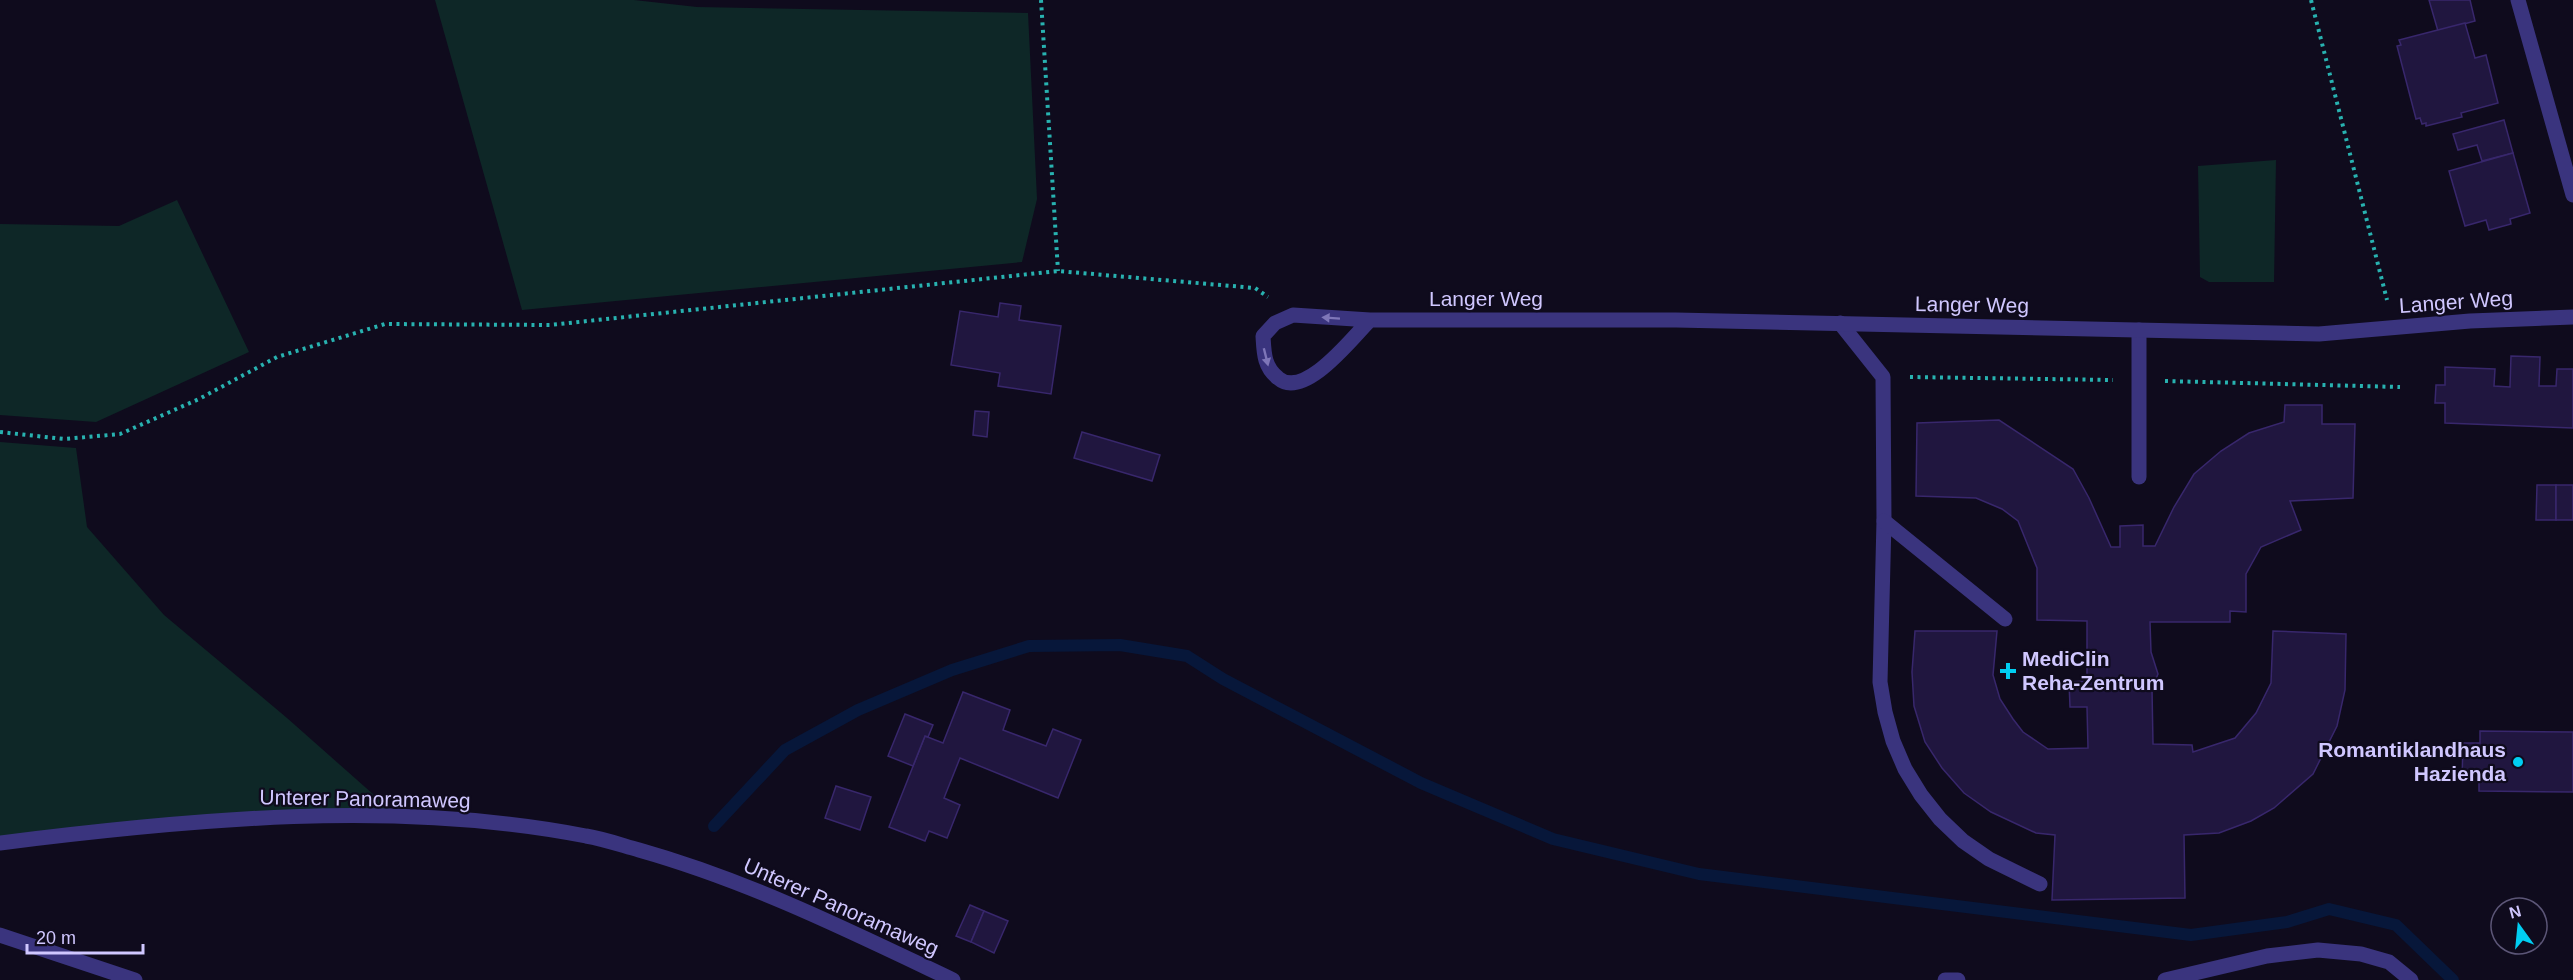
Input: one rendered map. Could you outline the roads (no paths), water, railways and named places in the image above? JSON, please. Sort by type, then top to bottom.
[{"type":"street","points":[[2518,0],[2573,195]]},
{"type":"street","name":"Langer Weg","points":[[1370,320],[1311,378],[1293,384],[1281,381],[1270,371],[1264,356],[1263,336],[1275,323],[1293,315],[1370,320],[1676,320],[2319,334],[2470,321],[2573,317]]},
{"type":"street","points":[[1840,323],[1883,377],[1884,521],[1880,682],[1885,712],[1901,760],[1921,795],[1940,819],[1963,841],[1989,859],[2040,884]]},
{"type":"street","points":[[2139,330],[2139,477]]},
{"type":"street","points":[[1884,521],[2005,619]]},
{"type":"street","name":"Unterer Panoramaweg","points":[[0,843],[238,819],[403,816],[494,822],[587,836],[695,866],[795,906],[953,980]]},
{"type":"street","points":[[0,935],[135,980]]},
{"type":"street","points":[[2165,980],[2267,956],[2318,950],[2361,954],[2389,962],[2411,980]]},
{"type":"street","points":[[1945,980],[1958,980]]},
{"type":"waterway","points":[[714,826],[785,750],[858,710],[952,670],[1029,646],[1120,645],[1187,656],[1223,679],[1421,783],[1553,839],[1699,874],[2191,935],[2287,922],[2329,909],[2396,925],[2453,980]]},
{"type":"place","name":"MediClin Reha-Zentrum","points":[[2008,671]]},
{"type":"place","name":"Romantiklandhaus Hazienda","points":[[2518,762]]}]
